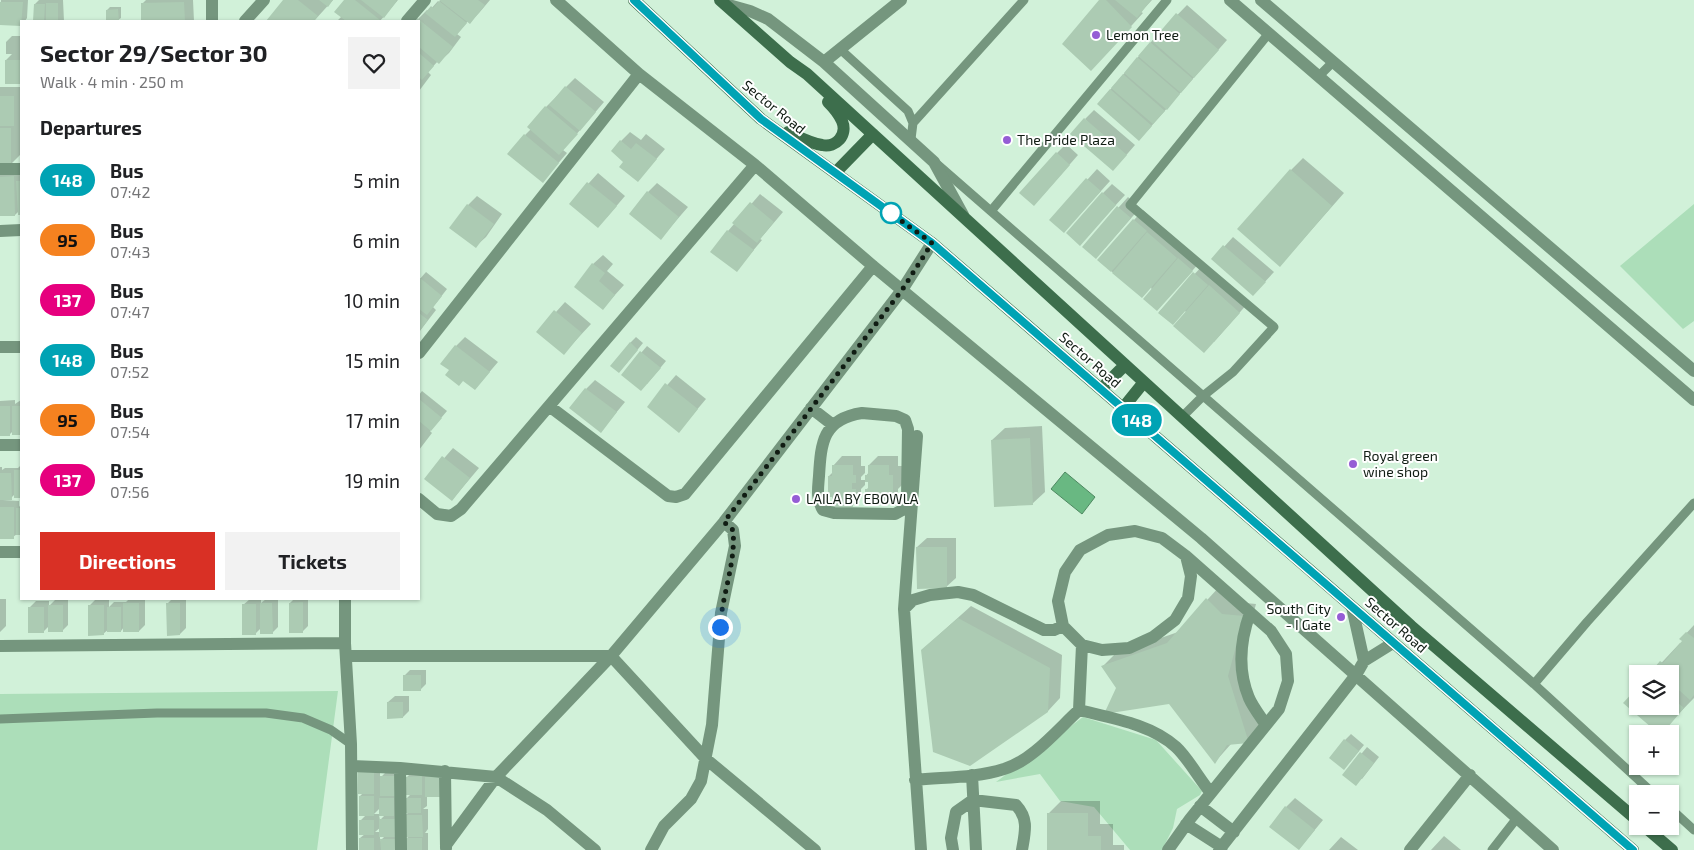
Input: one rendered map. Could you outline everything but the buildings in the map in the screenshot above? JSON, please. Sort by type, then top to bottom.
[{"type":"main road","name":"Sector Road","points":[[634,0],[761,119],[932,243],[1633,850]]},
{"type":"main road","name":"Sector Road","points":[[723,2],[790,62],[807,74],[1410,626],[1629,813]]},
{"type":"main road","points":[[761,119],[822,146],[830,146],[838,142],[842,136],[842,121],[807,74]]},
{"type":"main road","points":[[835,172],[873,134]]},
{"type":"main road","points":[[1101,389],[1125,365]]},
{"type":"main road","points":[[1122,408],[1144,382]]},
{"type":"main road","points":[[1654,835],[1672,850]]},
{"type":"street","points":[[212,0],[212,20]]},
{"type":"street","points":[[246,20],[264,0]]},
{"type":"street","points":[[408,20],[425,0]]},
{"type":"street","points":[[556,0],[639,74],[755,165],[873,266],[1201,538],[1553,850]]},
{"type":"street","points":[[1230,0],[1694,400]]},
{"type":"street","points":[[1260,0],[1694,371]]},
{"type":"street","points":[[824,62],[898,1]]},
{"type":"street","points":[[723,2],[768,19],[824,62],[911,139],[934,162],[964,218]]},
{"type":"street","points":[[420,352],[639,74]]},
{"type":"street","points":[[420,500],[437,514],[451,516],[461,510],[755,165]]},
{"type":"street","points":[[0,169],[20,169]]},
{"type":"street","points":[[0,231],[20,230]]},
{"type":"street","points":[[446,847],[496,777],[611,656],[724,522],[902,290],[932,243]]},
{"type":"street","points":[[549,406],[668,496],[676,497],[685,494],[873,266]]},
{"type":"street","points":[[0,347],[20,347]]},
{"type":"street","points":[[811,408],[833,424]]},
{"type":"street","points":[[862,413],[896,416],[905,420],[908,429],[907,497],[904,509],[896,514],[834,513],[823,510],[818,501],[820,453],[825,437],[833,424],[847,415],[862,413]]},
{"type":"street","points":[[917,436],[904,609],[921,850]]},
{"type":"street","points":[[0,445],[20,445]]},
{"type":"street","points":[[651,850],[664,826],[691,798],[701,780],[706,759],[712,726],[721,613],[735,546],[733,530],[724,522]]},
{"type":"street","points":[[1168,850],[1210,793],[1279,709],[1288,681],[1286,654],[1270,631],[1186,556],[1162,538],[1136,531],[1108,535],[1080,550],[1064,572],[1058,600],[1063,626],[1082,646],[1102,650],[1129,648],[1152,637],[1175,620],[1188,598],[1191,576],[1186,556]]},
{"type":"street","points":[[0,552],[20,552]]},
{"type":"street","points":[[904,609],[913,600],[930,595],[958,592],[973,595],[1044,630],[1054,630],[1063,626]]},
{"type":"street","points":[[345,600],[352,766],[352,850]]},
{"type":"street","points":[[1352,607],[1364,661]]},
{"type":"street","points":[[1250,613],[1243,633],[1240,654],[1242,671],[1249,699],[1266,725]]},
{"type":"street","points":[[1186,824],[1220,848],[1356,675],[1364,661],[1394,643]]},
{"type":"street","points":[[0,646],[346,649],[611,656],[706,759],[816,850]]},
{"type":"street","points":[[915,780],[972,775],[1005,769],[1029,756],[1079,710],[1082,646]]},
{"type":"street","points":[[1079,710],[1131,723],[1155,733],[1176,747],[1210,793]]},
{"type":"street","points":[[352,766],[445,771],[496,777],[547,810],[596,850]]},
{"type":"street","points":[[400,768],[401,850]]},
{"type":"street","points":[[445,771],[446,847]]},
{"type":"street","points":[[972,775],[976,850]]},
{"type":"street","points":[[1410,850],[1470,775]]},
{"type":"street","points":[[953,850],[951,838],[956,812],[973,800],[1016,805],[1024,813],[1025,831],[1022,850]]},
{"type":"street","points":[[1200,806],[1234,832]]},
{"type":"lane","points":[[913,123],[1024,0]]},
{"type":"lane","points":[[991,211],[1167,0]]},
{"type":"lane","points":[[1182,417],[1203,396],[1233,372],[1274,327],[1130,205],[1269,33]]},
{"type":"lane","points":[[840,49],[908,111],[913,123],[911,139]]},
{"type":"lane","points":[[1319,76],[1333,62]]},
{"type":"lane","points":[[934,162],[1534,684],[1644,785]]},
{"type":"lane","points":[[1534,684],[1586,622],[1694,504]]},
{"type":"lane","points":[[0,719],[157,713],[266,713],[303,718],[331,730],[351,744]]},
{"type":"lane","points":[[1679,816],[1694,830]]},
{"type":"lane","points":[[1492,850],[1517,818]]},
{"type":"shaded area","points":[[1694,204],[1694,321],[1683,329],[1620,266]]},
{"type":"shaded area","points":[[1065,472],[1095,497],[1082,514],[1051,489]]},
{"type":"shaded area","points":[[338,691],[317,850],[0,850],[0,694]]},
{"type":"shaded area","points":[[1083,717],[1156,740],[1202,791],[1200,795],[1177,809],[1173,828],[1162,850],[1130,850],[1094,807],[1060,801],[1040,774],[996,782]]},
{"type":"bus line","name":"148","points":[[634,0],[761,119],[932,243],[1633,850]]},
{"type":"place","name":"Lemon Tree","points":[[1096,35]]},
{"type":"place","name":"The Pride Plaza","points":[[1007,140]]},
{"type":"place","name":"Royal green wine shop","points":[[1353,464]]},
{"type":"place","name":"LAILA BY EBOWLA","points":[[796,499]]},
{"type":"place","name":"South City - I Gate","points":[[1341,617]]},
{"type":"route","points":[[720,627],[721,613],[735,546],[733,530],[724,522],[902,290],[932,243],[889,212],[891,213]]}]
